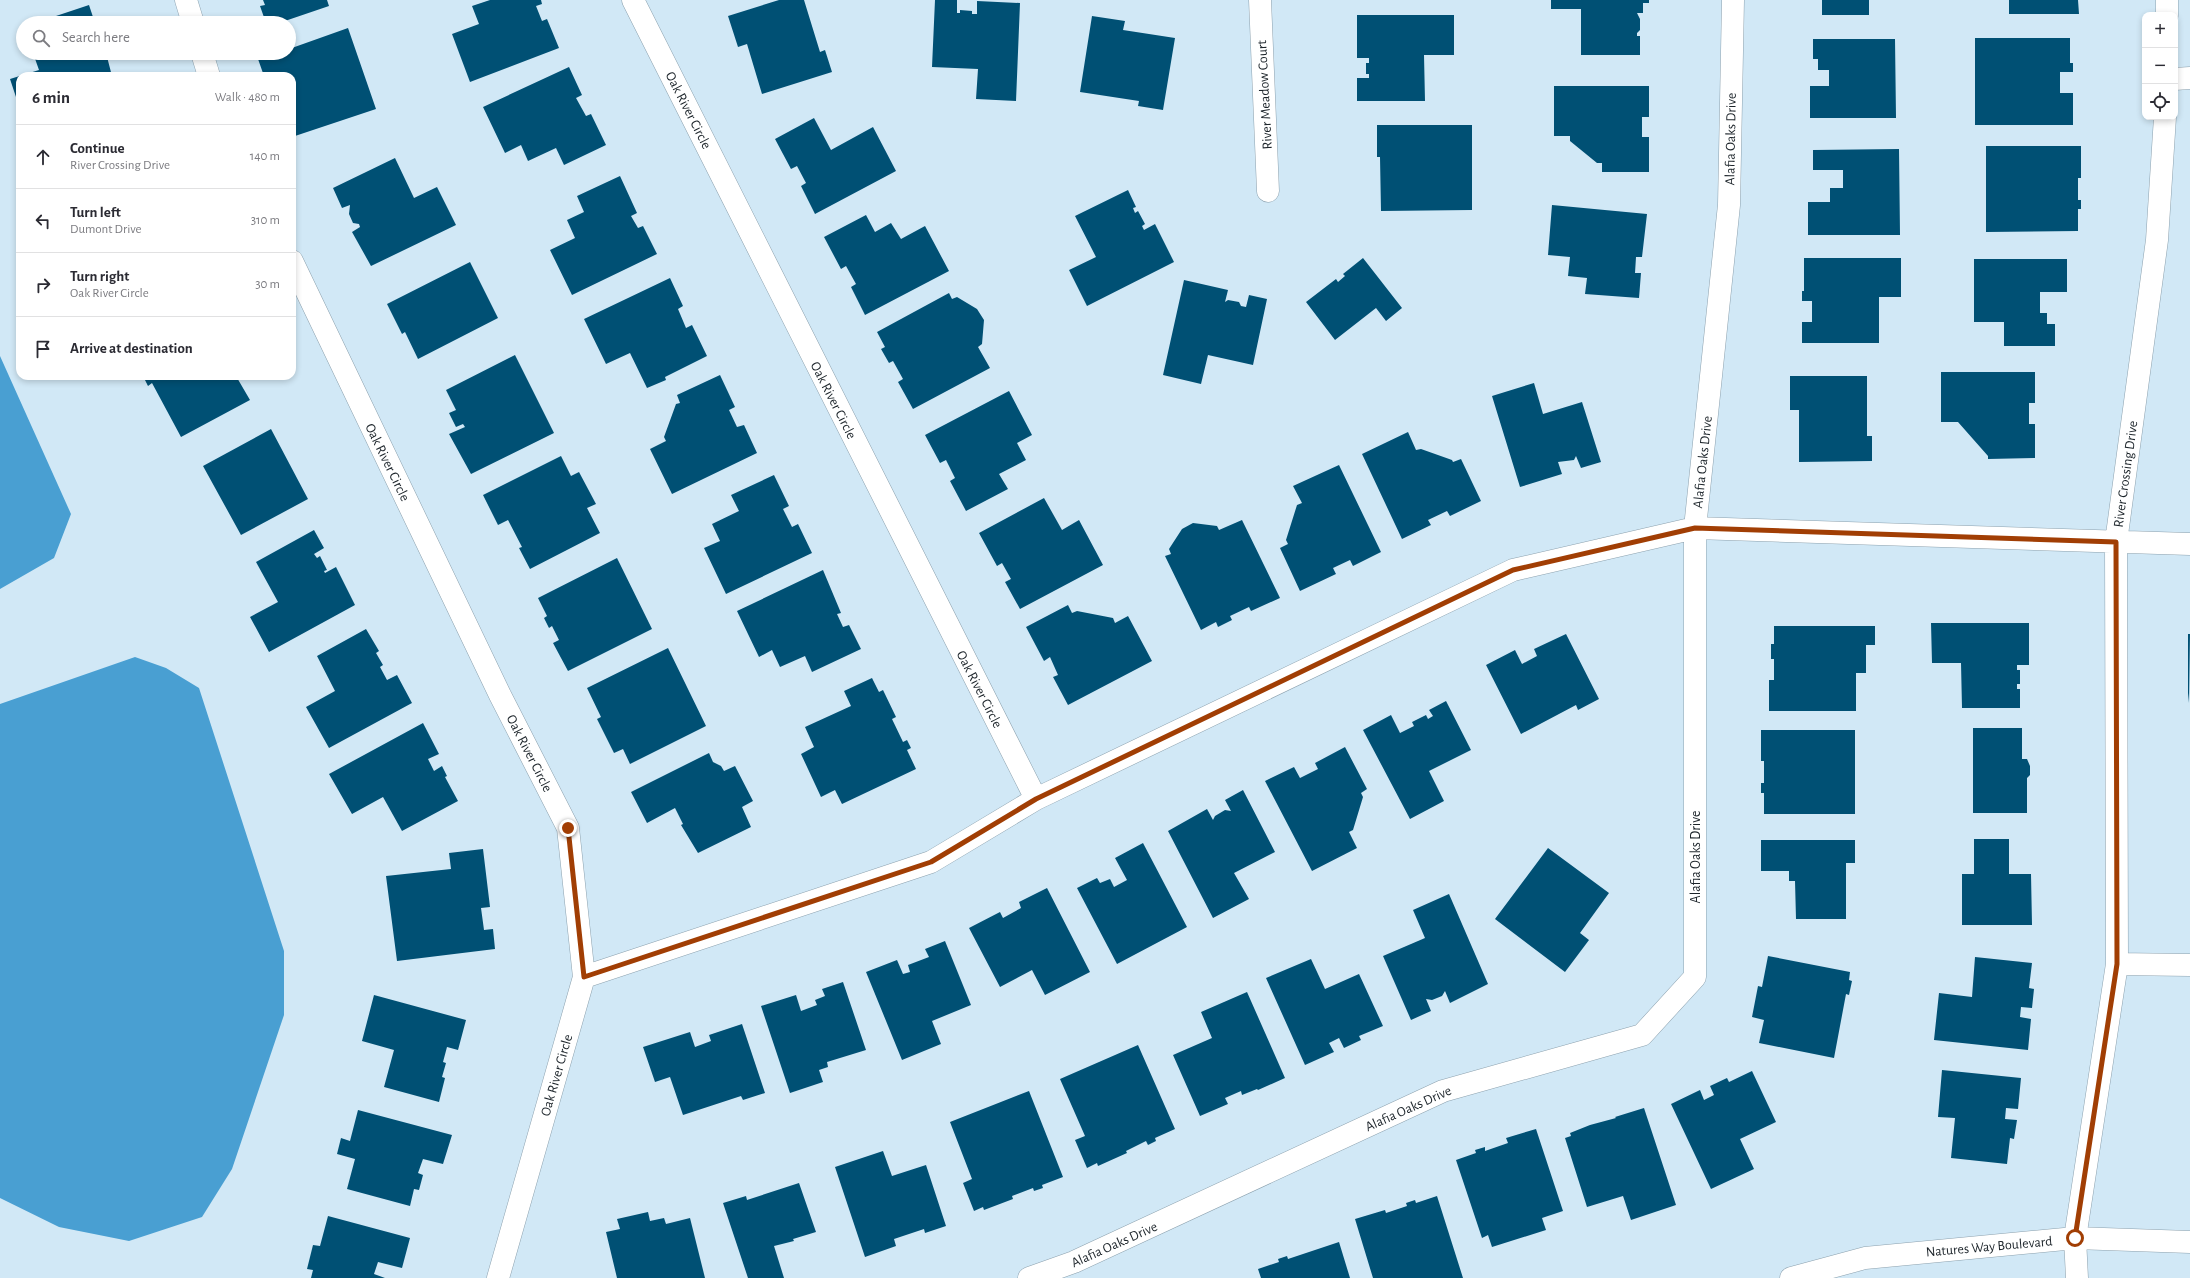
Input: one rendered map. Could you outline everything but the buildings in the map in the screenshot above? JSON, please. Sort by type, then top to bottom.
[{"type":"street","points":[[186,0],[191,16]]},
{"type":"street","name":"Oak River Circle","points":[[633,0],[1036,799]]},
{"type":"street","name":"River Meadow Court","points":[[1260,0],[1268,191]]},
{"type":"street","name":"Alafia Oaks Drive","points":[[1029,1278],[1074,1262],[1443,1091],[1642,1035],[1695,977],[1695,528],[1729,206],[1733,0]]},
{"type":"street","points":[[2166,0],[2167,12]]},
{"type":"street","points":[[204,60],[208,72]]},
{"type":"street","points":[[2178,79],[2190,78]]},
{"type":"street","name":"River Crossing Drive","points":[[2077,1278],[2075,1238],[2117,964],[2116,542],[2157,240],[2165,120]]},
{"type":"street","name":"Oak River Circle","points":[[296,269],[500,695],[568,828],[584,977],[498,1278]]},
{"type":"street","points":[[584,977],[931,862],[1036,799],[1513,570],[1695,528],[2190,544]]},
{"type":"street","points":[[2117,964],[2190,965]]},
{"type":"street","name":"Natures Way Boulevard","points":[[1792,1278],[1865,1258],[2075,1238],[2190,1242]]},
{"type":"water","points":[[0,356],[71,514],[54,558],[0,589]]},
{"type":"water","points":[[135,657],[166,668],[199,688],[284,951],[284,1015],[232,1169],[202,1217],[129,1241],[59,1227],[0,1198],[0,704]]},
{"type":"route","points":[[568,828],[584,977],[931,862],[1036,799],[1513,570],[1695,528],[2116,542],[2117,964],[2075,1238]]}]
